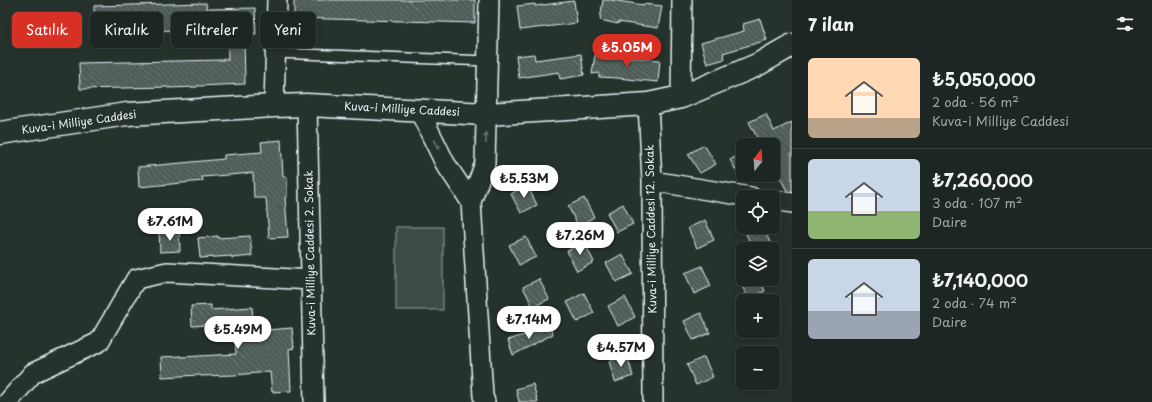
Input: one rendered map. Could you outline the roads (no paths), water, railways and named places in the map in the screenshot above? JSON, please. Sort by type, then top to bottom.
[{"type":"main road","name":"Kuva-i Milliye Caddesi","points":[[0,133],[126,114],[274,106],[307,105],[487,114],[648,104],[681,97],[757,65],[792,45]]},
{"type":"street","points":[[274,106],[277,0]]},
{"type":"street","points":[[485,402],[483,396],[471,202],[485,163],[489,0]]},
{"type":"street","points":[[681,97],[682,0]]},
{"type":"street","name":"Kuva-i Milliye Caddesi 12. Sokak","points":[[648,104],[652,181],[653,402]]},
{"type":"street","name":"Kuva-i Milliye Caddesi 2. Sokak","points":[[307,105],[314,402]]},
{"type":"street","points":[[419,110],[445,163],[471,202]]},
{"type":"street","points":[[652,181],[736,195]]},
{"type":"street","points":[[780,201],[792,204]]},
{"type":"street","points":[[8,402],[33,373],[99,342],[136,279],[168,272],[311,280]]},
{"type":"lane","points":[[275,53],[488,61]]}]
